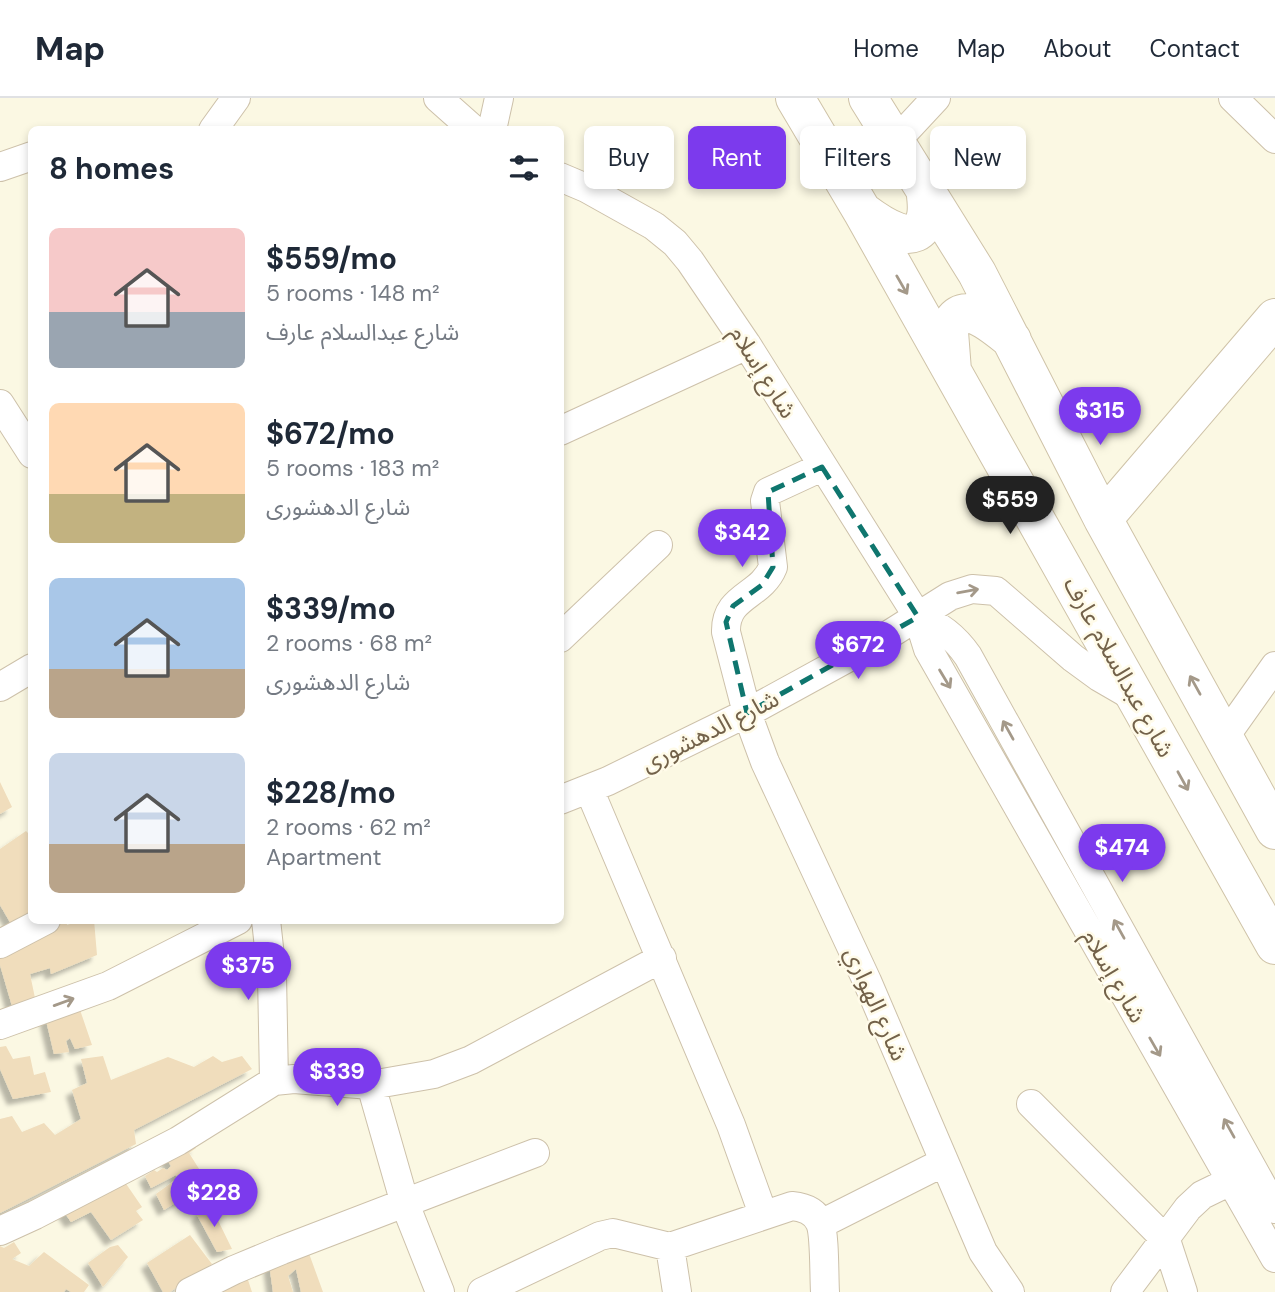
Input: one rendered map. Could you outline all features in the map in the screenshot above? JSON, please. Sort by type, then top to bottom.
[{"type":"main road","name":"شارع عبدالسلام عارف","points":[[795,98],[862,211],[1275,945]]},
{"type":"main road","points":[[868,98],[886,126]]},
{"type":"main road","points":[[916,173],[977,273],[1103,519],[1274,824]]},
{"type":"main road","points":[[862,211],[896,233],[916,231],[927,214],[925,187]]},
{"type":"main road","points":[[952,371],[949,332],[950,326],[958,317],[971,313],[978,315],[1014,341]]},
{"type":"main road","points":[[1103,519],[1275,318]]},
{"type":"street","points":[[217,126],[236,98]]},
{"type":"street","points":[[438,98],[470,126]]},
{"type":"street","points":[[493,126],[499,98]]},
{"type":"street","points":[[910,126],[936,98]]},
{"type":"street","points":[[1233,98],[1273,133]]},
{"type":"street","points":[[0,167],[28,157]]},
{"type":"street","name":"شارع إسلام","points":[[564,179],[654,226],[675,243],[747,345],[918,617],[949,633],[968,656],[1242,1175],[1275,1258]]},
{"type":"street","points":[[564,429],[747,345]]},
{"type":"street","points":[[0,404],[27,439]]},
{"type":"street","name":"شارع الهواري","points":[[822,467],[768,492],[765,501],[772,567],[769,577],[762,585],[733,606],[726,632],[747,713],[765,762],[867,981],[982,1252],[1010,1292]]},
{"type":"street","points":[[564,634],[658,545]]},
{"type":"street","name":"شارع الدهشورى","points":[[564,798],[589,789],[805,683],[961,592],[984,589],[996,592],[1073,658],[1137,699]]},
{"type":"street","points":[[1224,738],[1275,666]]},
{"type":"street","points":[[0,687],[28,670]]},
{"type":"street","points":[[589,789],[731,1125],[763,1214]]},
{"type":"street","points":[[1,942],[39,924]]},
{"type":"street","points":[[0,1025],[108,986],[230,924]]},
{"type":"street","points":[[267,924],[272,975],[274,1081]]},
{"type":"street","points":[[0,1231],[178,1141],[274,1081],[294,1079],[371,1085],[434,1074],[471,1060],[662,958]]},
{"type":"street","points":[[371,1085],[405,1204],[440,1292]]},
{"type":"street","points":[[1031,1104],[1166,1240],[1183,1292]]},
{"type":"street","points":[[190,1292],[234,1270],[535,1153]]},
{"type":"street","points":[[821,1224],[944,1162]]},
{"type":"street","points":[[1125,1292],[1202,1195],[1242,1175]]},
{"type":"street","name":"شارع إسلام","points":[[1242,1175],[1275,1209]]},
{"type":"street","points":[[499,1288],[600,1236],[613,1233],[670,1247],[792,1206],[802,1207],[813,1213],[821,1224],[825,1292]]},
{"type":"street","points":[[670,1247],[677,1292]]},
{"type":"highlighted area","points":[[822,467],[918,617],[747,713],[726,622],[733,606],[762,585],[773,567],[768,492]]},
{"type":"building","points":[[0,782],[12,807],[0,814]]},
{"type":"building","points":[[26,831],[28,833],[28,924],[94,924],[97,955],[51,974],[50,968],[30,974],[35,998],[12,1006],[0,965],[0,938],[14,929],[0,905],[0,849]]},
{"type":"building","points":[[78,1004],[92,1045],[75,1049],[70,1038],[66,1041],[69,1052],[54,1054],[45,1016]]},
{"type":"building","points":[[6,1046],[13,1059],[30,1056],[34,1075],[45,1072],[51,1092],[13,1099],[0,1069],[0,1047]]},
{"type":"building","points":[[103,1056],[111,1080],[168,1057],[194,1067],[213,1056],[222,1062],[242,1056],[252,1069],[134,1130],[136,1144],[0,1213],[0,1119],[12,1116],[22,1132],[44,1123],[55,1135],[81,1119],[72,1090],[87,1083],[81,1059]]},
{"type":"building","points":[[185,1130],[196,1148],[189,1153],[201,1172],[192,1177],[199,1188],[164,1210],[156,1194],[178,1178],[176,1175],[151,1188],[145,1176],[154,1170],[167,1170],[171,1166],[158,1145]]},
{"type":"building","points":[[120,1175],[142,1207],[136,1211],[143,1220],[111,1240],[91,1212],[71,1222],[62,1209]]},
{"type":"building","points":[[210,1204],[232,1249],[217,1252],[197,1215]]},
{"type":"building","points":[[190,1235],[212,1264],[170,1292],[163,1292],[147,1263]]},
{"type":"building","points":[[14,1242],[21,1253],[12,1259],[29,1266],[44,1252],[89,1285],[84,1292],[71,1292],[66,1289],[64,1292],[0,1292],[0,1246],[4,1248]]},
{"type":"building","points":[[118,1245],[128,1257],[103,1287],[88,1263],[110,1247]]},
{"type":"building","points":[[307,1248],[323,1292],[301,1292],[296,1269],[288,1276],[293,1292],[273,1292],[269,1263]]},
{"type":"building","points":[[247,1277],[252,1292],[225,1292],[223,1288]]}]
